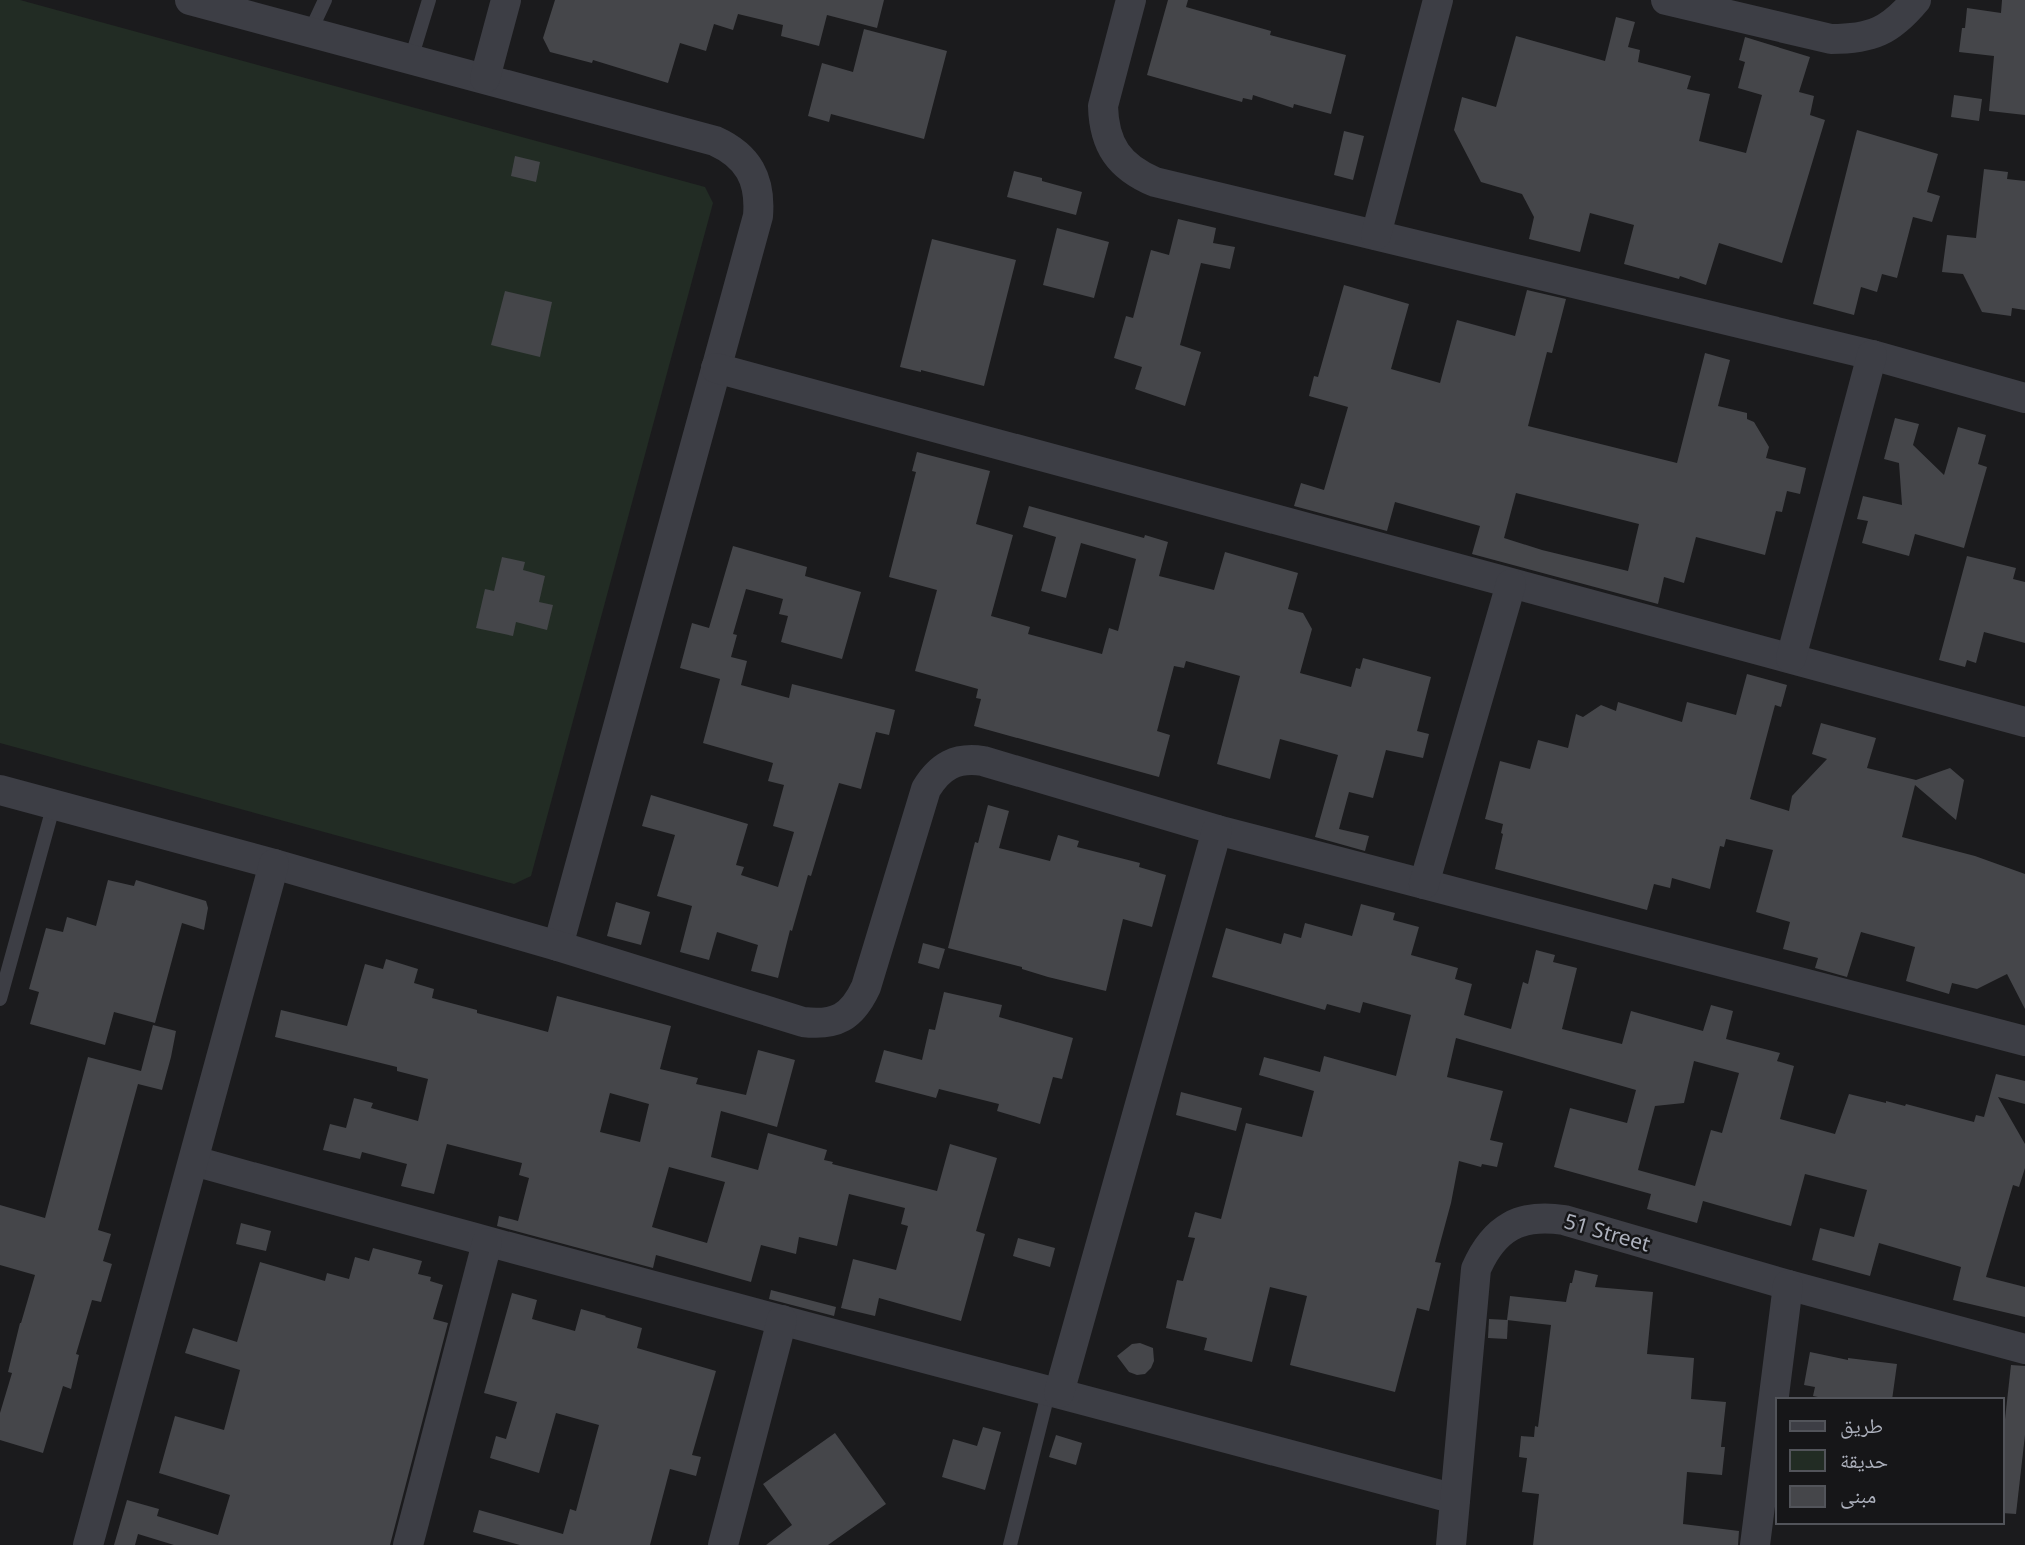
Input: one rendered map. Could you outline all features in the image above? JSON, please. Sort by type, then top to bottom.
[{"type":"street","points":[[190,0],[715,141],[727,146],[747,164],[754,176],[758,189],[758,216],[558,946]]},
{"type":"street","points":[[485,78],[506,0]]},
{"type":"street","points":[[1131,0],[1102,106],[1103,122],[1115,153],[1126,166],[1140,176],[1155,182],[1872,355],[2025,398]]},
{"type":"street","points":[[1376,235],[1438,0]]},
{"type":"street","points":[[1666,0],[1707,5],[1831,39],[1856,39],[1879,32],[1900,19],[1916,0]]},
{"type":"street","points":[[1791,658],[1872,355]]},
{"type":"street","points":[[716,368],[2025,722]]},
{"type":"street","points":[[1424,884],[1511,584]]},
{"type":"street","points":[[0,790],[274,864],[558,946],[803,1023],[819,1024],[835,1021],[849,1013],[859,1002],[866,987],[926,789],[943,767],[955,761],[969,759],[1217,830],[2025,1041]]},
{"type":"street","points":[[1054,1391],[1217,830]]},
{"type":"street","points":[[88,1545],[274,864]]},
{"type":"street","points":[[194,1161],[487,1243],[1455,1499]]},
{"type":"street","name":"51 Street","points":[[1451,1545],[1476,1269],[1495,1237],[1510,1226],[1527,1219],[1546,1217],[1564,1220],[1788,1285],[2025,1349]]},
{"type":"street","points":[[408,1545],[487,1243]]},
{"type":"street","points":[[1755,1545],[1788,1285]]},
{"type":"street","points":[[723,1545],[782,1320]]},
{"type":"lane","points":[[310,32],[325,0]]},
{"type":"lane","points":[[411,60],[429,0]]},
{"type":"lane","points":[[0,999],[54,804]]},
{"type":"lane","points":[[1010,1545],[1054,1391]]},
{"type":"green space","points":[[0,0],[20,0],[705,187],[713,203],[531,876],[514,884],[0,743]]},
{"type":"building","points":[[555,0],[884,0],[877,28],[827,15],[819,46],[781,36],[783,25],[738,14],[733,30],[714,24],[706,51],[680,43],[668,83],[593,60],[592,63],[550,52],[543,38]]},
{"type":"building","points":[[1168,0],[1188,0],[1186,7],[1271,31],[1270,35],[1346,55],[1331,114],[1294,104],[1293,108],[1253,95],[1252,100],[1243,98],[1242,102],[1147,75]]},
{"type":"building","points":[[2002,0],[2025,0],[2025,115],[1989,111],[1994,56],[1959,52],[1967,8],[2001,13]]},
{"type":"building","points":[[1616,17],[1635,22],[1628,47],[1640,50],[1638,62],[1691,76],[1687,89],[1710,94],[1699,141],[1746,153],[1762,95],[1738,88],[1745,62],[1739,60],[1745,37],[1810,57],[1799,92],[1814,96],[1810,115],[1825,120],[1782,263],[1719,243],[1706,285],[1680,276],[1679,279],[1624,264],[1634,225],[1590,213],[1580,252],[1529,239],[1534,217],[1522,194],[1481,182],[1454,130],[1462,97],[1496,107],[1516,36],[1605,61]]},
{"type":"building","points":[[864,29],[947,51],[924,139],[831,114],[829,122],[808,116],[822,63],[853,72]]},
{"type":"building","points":[[1954,95],[1982,99],[1979,121],[1951,117]]},
{"type":"building","points":[[1857,130],[1938,154],[1927,192],[1940,196],[1932,222],[1913,217],[1897,278],[1882,274],[1877,292],[1861,287],[1854,315],[1813,304]]},
{"type":"building","points":[[1344,131],[1364,136],[1353,180],[1334,175]]},
{"type":"building","points":[[515,156],[540,162],[536,182],[511,176]]},
{"type":"building","points":[[1984,169],[2008,172],[2007,179],[2025,181],[2025,310],[2012,308],[2011,316],[1982,312],[1963,274],[1942,272],[1947,235],[1976,238]]},
{"type":"building","points":[[1014,171],[1082,192],[1076,215],[1007,197]]},
{"type":"building","points":[[1178,219],[1216,228],[1213,243],[1235,247],[1230,269],[1201,263],[1180,345],[1201,352],[1185,406],[1135,389],[1142,367],[1114,358],[1126,316],[1133,318],[1151,250],[1169,255]]},
{"type":"building","points":[[1057,228],[1109,242],[1094,298],[1043,285]]},
{"type":"building","points":[[932,239],[1016,260],[984,386],[900,367]]},
{"type":"building","points":[[1344,285],[1409,304],[1391,369],[1440,383],[1457,320],[1515,336],[1527,290],[1566,299],[1552,353],[1547,352],[1528,426],[1677,463],[1705,353],[1730,360],[1718,406],[1747,413],[1747,419],[1754,422],[1769,447],[1766,458],[1806,468],[1800,494],[1787,491],[1782,512],[1776,511],[1765,555],[1696,537],[1684,583],[1664,577],[1658,604],[1472,554],[1480,526],[1395,502],[1387,531],[1294,506],[1301,483],[1324,490],[1348,407],[1309,396],[1314,376],[1318,377]],"holes":[[[1516,493],[1639,524],[1628,571],[1504,538]]]},
{"type":"building","points":[[505,291],[552,302],[540,357],[491,345]]},
{"type":"building","points":[[1895,418],[1919,424],[1913,445],[1944,475],[1958,427],[1986,435],[1978,464],[1987,467],[1964,548],[1915,534],[1909,556],[1862,543],[1868,521],[1857,519],[1863,496],[1902,505],[1899,463],[1884,459]]},
{"type":"building","points":[[917,452],[990,471],[976,524],[1013,535],[991,616],[1030,627],[1028,634],[1102,654],[1109,628],[1118,631],[1136,559],[1081,543],[1066,598],[1041,591],[1056,537],[1023,527],[1029,506],[1144,538],[1145,535],[1168,542],[1159,576],[1214,590],[1225,552],[1298,573],[1288,609],[1303,613],[1312,629],[1300,673],[1351,687],[1356,668],[1360,669],[1363,658],[1431,677],[1417,731],[1429,734],[1423,758],[1386,750],[1373,798],[1349,792],[1339,829],[1369,836],[1365,851],[1315,837],[1338,755],[1280,739],[1270,779],[1217,764],[1240,676],[1186,661],[1184,668],[1174,666],[1157,731],[1170,735],[1159,777],[974,726],[981,699],[976,698],[978,689],[915,671],[937,590],[889,577],[916,472],[912,471]]},
{"type":"building","points":[[733,546],[807,567],[805,576],[861,592],[842,659],[781,642],[788,616],[779,614],[783,599],[746,589],[733,634],[737,635],[731,657],[747,661],[741,685],[789,698],[792,684],[895,710],[889,735],[876,732],[861,789],[839,783],[811,876],[808,875],[792,931],[790,930],[778,978],[751,971],[758,945],[717,932],[709,960],[680,952],[692,906],[657,896],[675,835],[642,826],[651,795],[748,824],[736,865],[744,867],[741,875],[778,887],[794,832],[773,826],[784,785],[768,781],[773,763],[703,743],[720,679],[680,668],[692,623],[709,628]]},
{"type":"building","points":[[1967,556],[2016,568],[2013,579],[2025,582],[2025,643],[1984,632],[1976,663],[1967,660],[1965,667],[1939,660]]},
{"type":"building","points":[[502,557],[525,562],[523,570],[545,576],[539,602],[553,605],[547,630],[516,622],[513,636],[476,628],[485,589],[494,591]]},
{"type":"building","points":[[1747,674],[1787,685],[1781,707],[1775,705],[1750,799],[1789,811],[1792,796],[1827,759],[1812,754],[1821,723],[1876,738],[1867,768],[1916,780],[1950,768],[1964,780],[1956,820],[1915,785],[1902,837],[1975,856],[2025,874],[2025,1009],[2007,974],[1977,989],[1952,983],[1949,994],[1906,981],[1915,947],[1861,932],[1847,977],[1815,968],[1818,958],[1783,949],[1790,922],[1756,912],[1773,850],[1726,839],[1724,847],[1720,846],[1710,889],[1672,878],[1670,888],[1654,884],[1647,910],[1495,869],[1503,824],[1485,819],[1500,761],[1530,769],[1538,740],[1568,748],[1576,714],[1583,717],[1601,705],[1616,711],[1618,702],[1682,722],[1687,702],[1736,715]]},
{"type":"building","points":[[988,805],[1009,811],[999,848],[1050,861],[1058,835],[1079,841],[1077,847],[1140,863],[1139,867],[1166,875],[1152,927],[1123,919],[1106,991],[948,948],[975,842],[978,843]]},
{"type":"building","points":[[108,880],[134,886],[136,880],[206,901],[208,908],[204,930],[182,923],[155,1023],[114,1012],[105,1045],[30,1024],[39,992],[29,989],[46,928],[63,932],[67,917],[96,926]]},
{"type":"building","points":[[616,902],[650,912],[641,945],[607,936]]},
{"type":"building","points":[[1361,904],[1395,913],[1393,920],[1419,927],[1411,955],[1458,968],[1455,979],[1472,984],[1464,1015],[1511,1029],[1523,982],[1528,984],[1536,950],[1555,955],[1553,962],[1577,968],[1562,1029],[1622,1044],[1631,1011],[1703,1031],[1711,1005],[1733,1011],[1726,1039],[1780,1053],[1777,1061],[1794,1066],[1780,1119],[1835,1134],[1849,1094],[1886,1103],[1906,1104],[1974,1122],[1976,1115],[1984,1117],[1996,1074],[2025,1081],[2025,1104],[1998,1097],[2025,1144],[2025,1168],[2019,1187],[2013,1185],[1986,1277],[2025,1287],[2025,1317],[1953,1300],[1961,1267],[1879,1243],[1870,1276],[1812,1260],[1820,1228],[1854,1237],[1867,1190],[1805,1174],[1791,1226],[1703,1201],[1697,1223],[1647,1209],[1651,1194],[1554,1167],[1570,1108],[1627,1123],[1636,1090],[1456,1038],[1447,1077],[1503,1091],[1490,1140],[1503,1143],[1497,1167],[1482,1164],[1481,1167],[1459,1161],[1435,1262],[1441,1263],[1429,1311],[1417,1308],[1395,1392],[1290,1365],[1307,1296],[1270,1287],[1252,1362],[1204,1350],[1207,1338],[1166,1328],[1177,1280],[1183,1281],[1195,1238],[1188,1237],[1195,1212],[1221,1219],[1246,1123],[1302,1137],[1314,1091],[1259,1075],[1264,1057],[1320,1072],[1324,1056],[1396,1076],[1411,1015],[1363,1002],[1360,1013],[1327,1004],[1325,1010],[1212,977],[1226,928],[1281,944],[1284,933],[1301,938],[1305,923],[1352,936]],"holes":[[[1694,1061],[1739,1073],[1722,1133],[1711,1130],[1695,1186],[1638,1170],[1655,1106],[1684,1103]]]},
{"type":"building","points":[[923,943],[945,949],[939,969],[918,963]]},
{"type":"building","points":[[386,959],[418,969],[414,983],[434,989],[432,998],[548,1032],[557,996],[671,1026],[660,1069],[698,1078],[696,1084],[746,1095],[758,1050],[795,1060],[777,1127],[721,1111],[711,1157],[758,1170],[768,1133],[827,1150],[824,1160],[833,1162],[832,1164],[937,1191],[950,1144],[997,1158],[976,1231],[985,1234],[961,1321],[879,1298],[875,1316],[841,1308],[853,1259],[896,1270],[908,1226],[901,1224],[905,1208],[849,1194],[837,1246],[799,1237],[796,1254],[761,1245],[751,1282],[656,1255],[653,1268],[497,1226],[499,1216],[518,1221],[529,1178],[519,1175],[522,1163],[447,1144],[434,1194],[401,1186],[407,1164],[362,1152],[360,1159],[323,1150],[330,1124],[346,1128],[354,1098],[373,1103],[371,1108],[418,1121],[428,1079],[397,1071],[397,1067],[275,1037],[281,1010],[347,1026],[365,964],[383,969]],"holes":[[[610,1093],[649,1104],[640,1142],[600,1132]],[[669,1167],[725,1182],[707,1243],[652,1227]]]},
{"type":"building","points":[[944,992],[1002,1005],[999,1017],[1073,1038],[1062,1079],[1053,1077],[1040,1124],[997,1111],[999,1104],[939,1089],[936,1098],[875,1082],[884,1050],[922,1060],[929,1029],[935,1030]]},
{"type":"building","points":[[153,1025],[176,1031],[171,1057],[162,1090],[138,1084],[98,1230],[111,1234],[103,1261],[112,1264],[101,1302],[92,1300],[76,1354],[79,1355],[71,1389],[63,1386],[43,1453],[0,1440],[0,1413],[12,1373],[8,1372],[35,1275],[0,1265],[0,1205],[45,1218],[88,1057],[141,1071]]},
{"type":"building","points":[[1181,1092],[1242,1108],[1236,1131],[1176,1115]]},
{"type":"building","points":[[241,1223],[271,1231],[266,1251],[236,1244]]},
{"type":"building","points":[[1018,1238],[1055,1248],[1050,1267],[1013,1256]]},
{"type":"building","points":[[373,1248],[422,1261],[418,1274],[431,1277],[430,1281],[443,1285],[433,1319],[448,1323],[390,1545],[174,1545],[138,1534],[135,1545],[114,1545],[127,1500],[159,1509],[157,1516],[218,1535],[230,1495],[159,1473],[175,1416],[224,1430],[240,1370],[185,1353],[193,1328],[237,1342],[260,1262],[325,1281],[327,1273],[349,1279],[355,1257],[369,1261]]},
{"type":"building","points":[[1575,1270],[1598,1275],[1595,1287],[1653,1292],[1647,1354],[1694,1358],[1691,1399],[1726,1402],[1721,1447],[1725,1447],[1722,1475],[1687,1472],[1683,1524],[1739,1531],[1738,1545],[1533,1545],[1539,1494],[1522,1492],[1527,1458],[1519,1457],[1521,1436],[1534,1437],[1535,1426],[1538,1427],[1551,1325],[1507,1320],[1510,1296],[1566,1302]]},
{"type":"building","points":[[771,1290],[836,1307],[834,1316],[769,1299]]},
{"type":"building","points":[[512,1293],[537,1300],[532,1319],[575,1331],[581,1309],[606,1316],[642,1328],[637,1348],[716,1371],[692,1455],[701,1457],[696,1476],[670,1469],[650,1545],[520,1545],[473,1532],[479,1510],[563,1534],[570,1509],[576,1511],[599,1425],[556,1413],[539,1473],[490,1458],[496,1436],[506,1439],[517,1402],[484,1393]]},
{"type":"building","points":[[1489,1319],[1508,1320],[1507,1339],[1488,1338]]},
{"type":"building","points":[[1140,1343],[1153,1348],[1154,1361],[1145,1374],[1137,1375],[1129,1372],[1117,1356],[1132,1344]]},
{"type":"building","points":[[1810,1352],[1848,1360],[1897,1364],[1892,1398],[1822,1398],[1813,1396],[1815,1387],[1804,1385]]},
{"type":"building","points":[[2011,1365],[2025,1366],[2025,1435],[2016,1514],[2004,1513],[2004,1428]]},
{"type":"building","points":[[983,1427],[1001,1432],[985,1490],[942,1477],[953,1439],[977,1446]]},
{"type":"building","points":[[835,1433],[886,1504],[828,1545],[766,1545],[792,1525],[763,1484]]},
{"type":"building","points":[[1056,1435],[1082,1443],[1076,1465],[1049,1457]]}]
